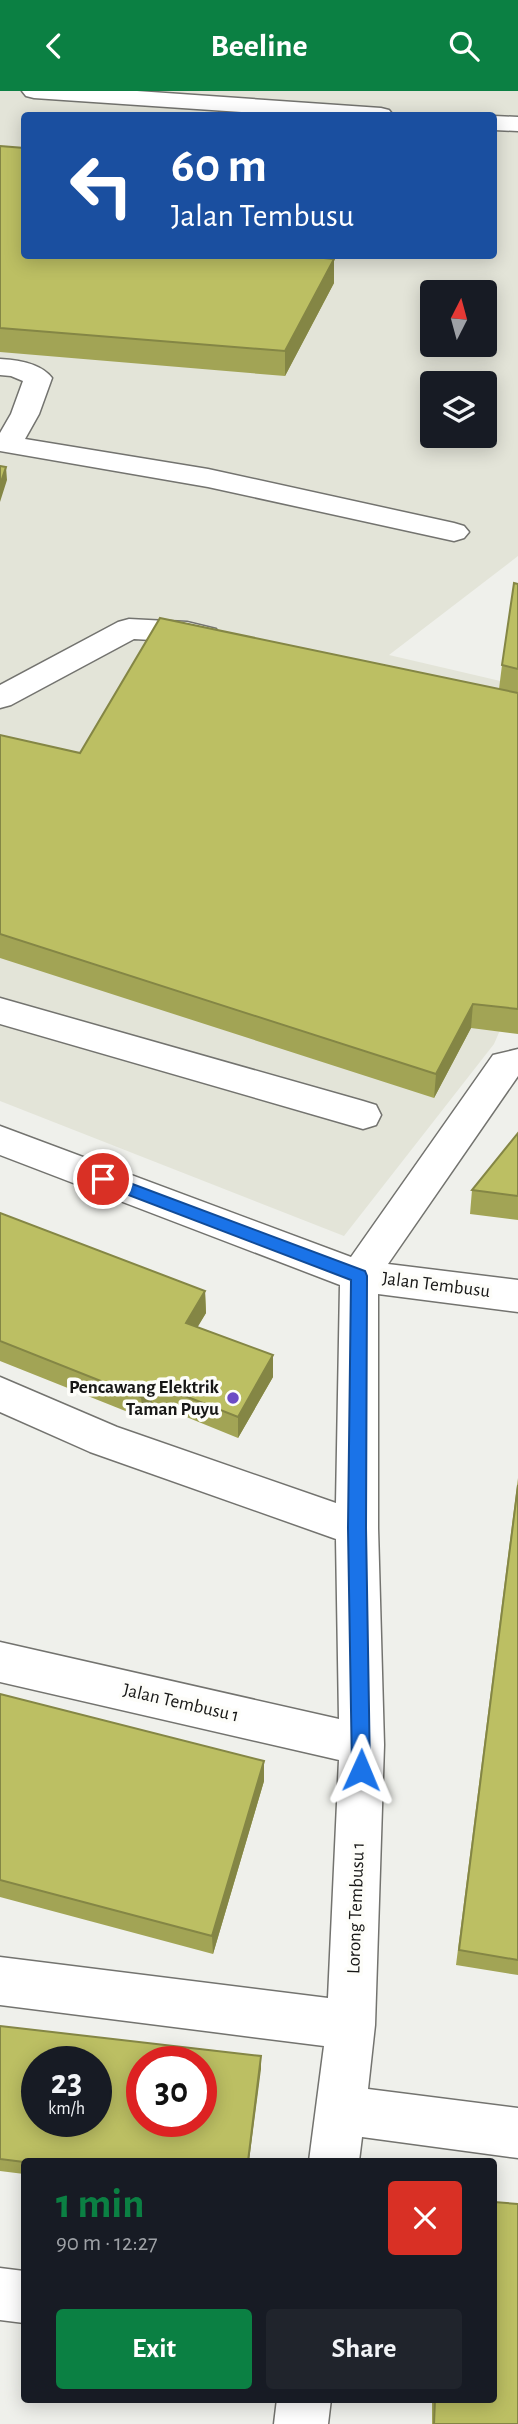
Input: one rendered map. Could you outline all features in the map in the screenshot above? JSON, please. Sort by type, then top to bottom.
[{"type":"street","points":[[34,91],[238,111],[274,112]]},
{"type":"street","points":[[497,123],[518,124]]},
{"type":"street","points":[[0,367],[16,367],[38,379],[25,414],[4,443],[208,478],[454,532]]},
{"type":"street","points":[[0,698],[129,629],[187,632],[227,641]]},
{"type":"street","points":[[0,1011],[363,1115]]},
{"type":"street","points":[[359,1276],[506,1065],[518,1062]]},
{"type":"street","name":"Jalan Tembusu","points":[[0,1140],[359,1276],[518,1296]]},
{"type":"street","name":"Lorong Tembusu 1","points":[[334,2158],[351,2025],[362,1745],[357,1528],[359,1276]]},
{"type":"street","points":[[0,1394],[104,1440],[357,1528]]},
{"type":"street","name":"Jalan Tembusu 1","points":[[0,1662],[362,1745]]},
{"type":"street","points":[[0,1981],[351,2025]]},
{"type":"street","points":[[341,2111],[518,2133]]},
{"type":"street","points":[[0,2294],[21,2297]]},
{"type":"street","points":[[301,2424],[304,2403]]},
{"type":"shaded area","points":[[0,91],[518,91],[518,556],[389,655],[518,685],[518,989],[494,1044],[344,1236],[0,1101]]},
{"type":"building","points":[[0,146],[21,148],[21,259],[334,259],[285,351],[0,328]]},
{"type":"building","points":[[0,466],[6,467],[0,485]]},
{"type":"building","points":[[514,583],[518,584],[518,669],[502,665]]},
{"type":"building","points":[[160,618],[518,693],[518,1009],[473,1004],[436,1074],[0,934],[0,735],[80,753]]},
{"type":"building","points":[[518,1133],[518,1196],[472,1190]]},
{"type":"building","points":[[0,1213],[205,1291],[186,1323],[273,1355],[238,1417],[150,1382],[141,1397],[0,1341]]},
{"type":"building","points":[[518,1485],[518,1960],[459,1950]]},
{"type":"building","points":[[0,1694],[264,1761],[212,1936],[0,1880]]},
{"type":"building","points":[[0,2026],[174,2046],[126,2046],[126,2137],[217,2137],[217,2051],[261,2056],[248,2158],[21,2158],[21,2162],[0,2159]]},
{"type":"building","points":[[497,2202],[518,2204],[518,2424],[434,2424],[435,2403],[497,2403]]},
{"type":"place","name":"Pencawang Elektrik Taman Puyu","points":[[233,1398]]},
{"type":"route","points":[[103,1179],[359,1276],[357,1528],[361,1770]]}]
